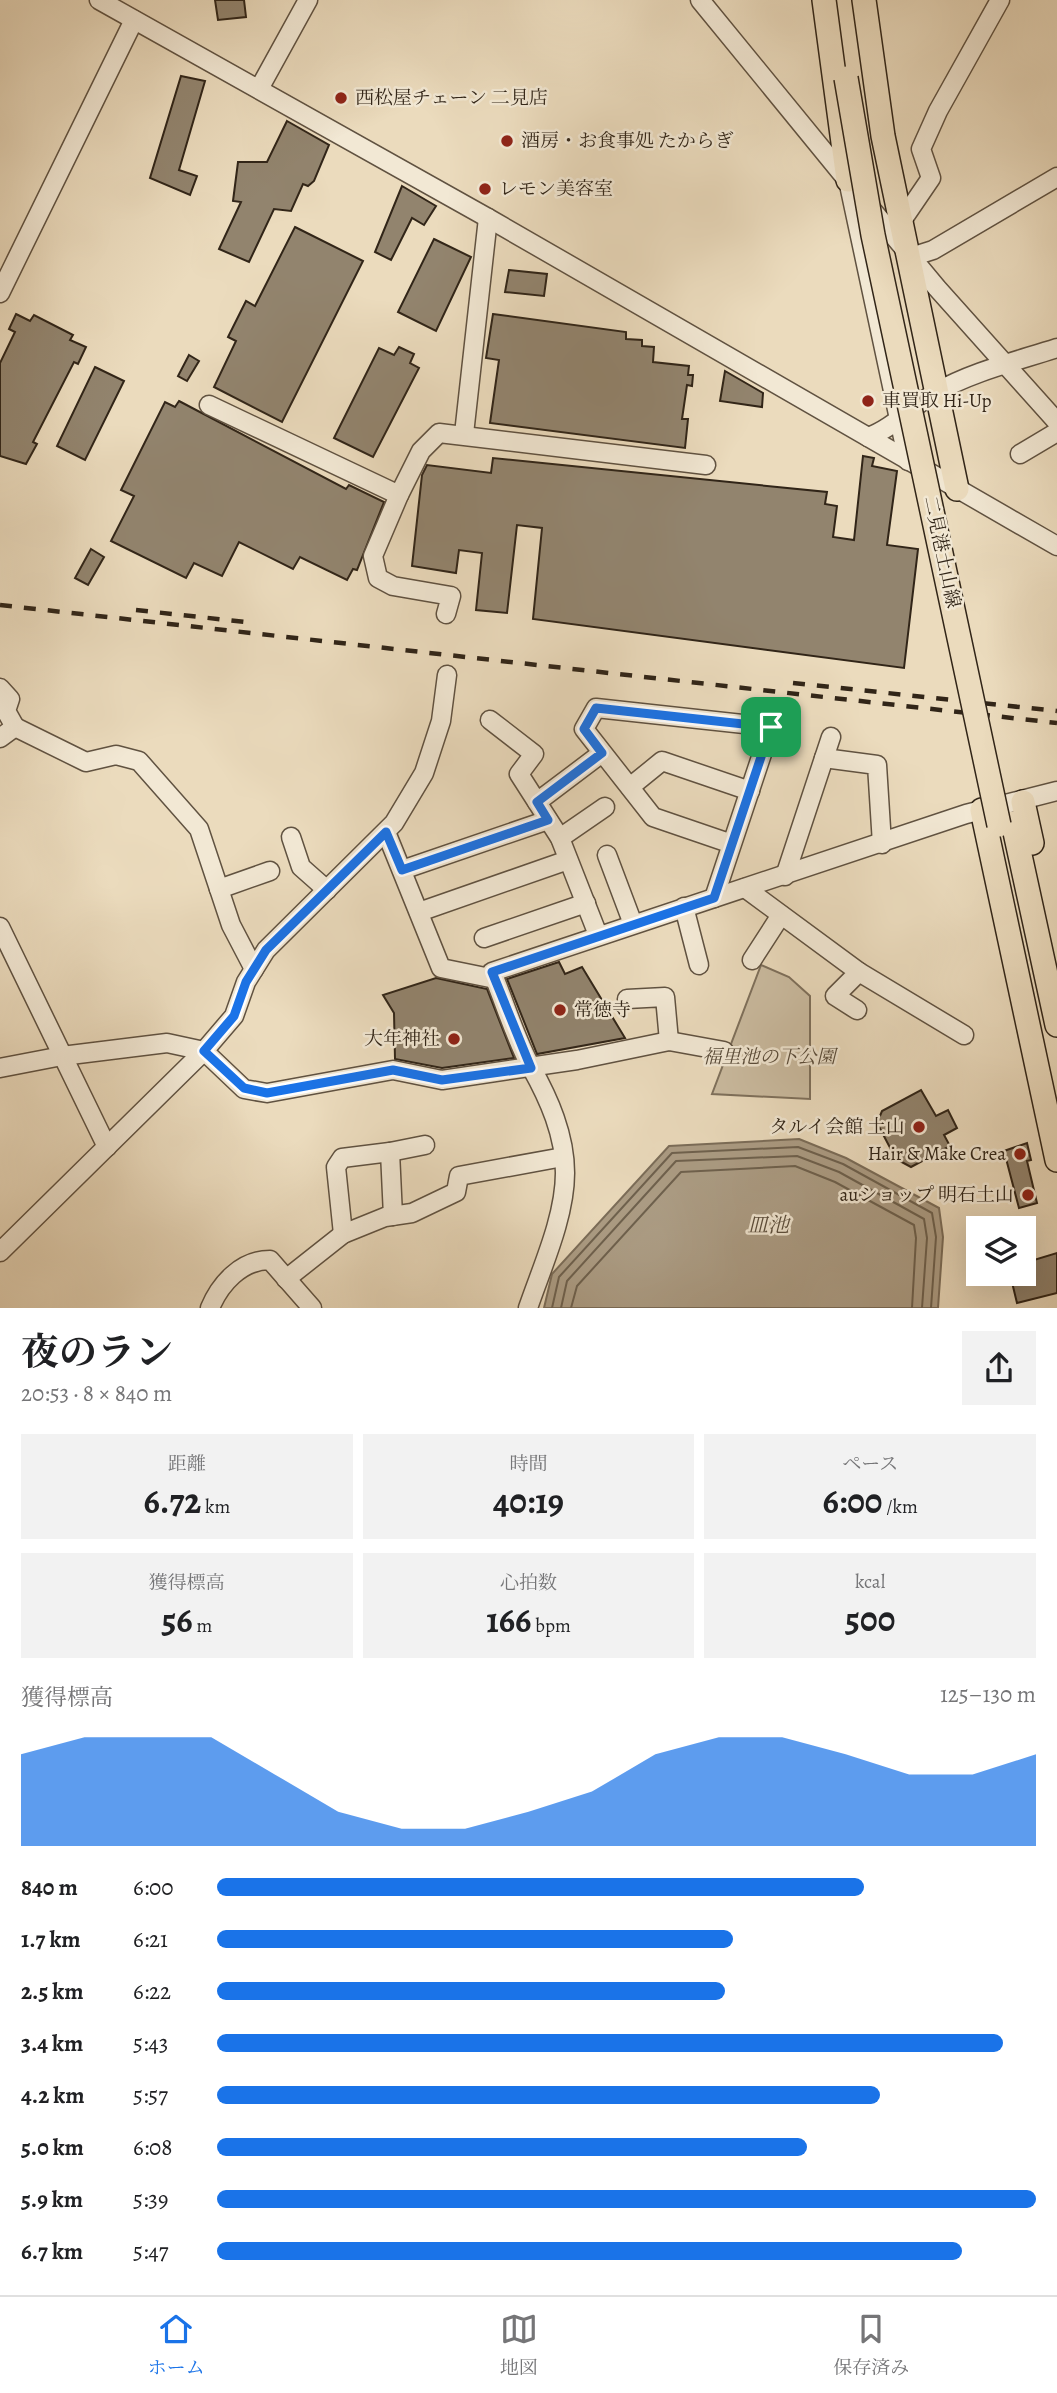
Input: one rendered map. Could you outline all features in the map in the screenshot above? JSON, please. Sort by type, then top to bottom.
[{"type":"main road","points":[[824,0],[837,121],[848,180]]},
{"type":"main road","name":"二見港土山線","points":[[836,0],[893,256],[1006,824],[1057,1102]]},
{"type":"main road","name":"二見港土山線","points":[[851,0],[853,77]]},
{"type":"main road","points":[[864,0],[883,136],[957,489]]},
{"type":"main road","points":[[1023,802],[1057,959]]},
{"type":"main road","points":[[982,810],[1057,1160]]},
{"type":"main road","name":"二見港土山線","points":[[1006,824],[1057,1026]]},
{"type":"street","points":[[99,0],[488,218],[1057,546]]},
{"type":"street","points":[[258,89],[308,0]]},
{"type":"street","points":[[700,0],[909,255],[1057,422]]},
{"type":"street","points":[[901,222],[931,178],[921,149],[938,111],[1000,0]]},
{"type":"street","points":[[0,293],[134,20]]},
{"type":"street","points":[[909,255],[933,250],[1057,177]]},
{"type":"street","points":[[848,180],[908,461]]},
{"type":"street","points":[[464,434],[488,218]]},
{"type":"street","points":[[867,437],[887,430],[899,417],[937,392],[1057,348]]},
{"type":"street","points":[[209,405],[399,495]]},
{"type":"street","points":[[1020,454],[1057,432]]},
{"type":"street","points":[[446,614],[451,596],[393,586],[378,578],[373,556],[421,451],[439,433],[706,465]]},
{"type":"street","points":[[2,1244],[107,1147],[204,1051],[234,1016],[254,969],[266,950],[386,832],[424,773],[442,721],[447,675]]},
{"type":"street","points":[[0,688],[10,699],[6,711],[15,727],[86,762],[116,755],[139,761],[200,829],[209,850],[231,925],[254,969]]},
{"type":"street","points":[[714,898],[750,791],[771,727],[596,708],[584,729],[653,817],[732,844]]},
{"type":"street","points":[[490,720],[534,754],[519,774],[560,838],[598,935]]},
{"type":"street","points":[[0,738],[15,727]]},
{"type":"street","points":[[785,876],[831,737]]},
{"type":"street","points":[[537,802],[602,753]]},
{"type":"street","points":[[824,758],[877,765],[882,844]]},
{"type":"street","points":[[630,787],[662,761],[750,791]]},
{"type":"street","points":[[527,1307],[553,1238],[565,1175],[561,1138],[542,1082],[531,1068],[492,972],[982,810],[1057,792]]},
{"type":"street","points":[[560,838],[605,807]]},
{"type":"street","points":[[402,870],[548,820]]},
{"type":"street","points":[[386,832],[441,968],[495,979]]},
{"type":"street","points":[[291,837],[301,867],[327,890]]},
{"type":"street","points":[[607,855],[633,924]]},
{"type":"street","points":[[419,912],[568,859]]},
{"type":"street","points":[[219,889],[270,871]]},
{"type":"street","points":[[745,888],[859,972],[964,1035]]},
{"type":"street","points":[[484,938],[586,903]]},
{"type":"street","points":[[684,907],[699,965]]},
{"type":"street","points":[[752,960],[781,915]]},
{"type":"street","points":[[0,927],[107,1147]]},
{"type":"street","points":[[857,1010],[835,996],[859,972]]},
{"type":"street","points":[[628,999],[665,997],[669,1041]]},
{"type":"street","points":[[0,1068],[62,1056],[167,1043],[204,1051],[244,1088],[267,1093],[393,1070],[442,1080],[531,1068],[669,1041],[724,1051]]},
{"type":"street","points":[[343,1234],[336,1167],[342,1158],[425,1145]]},
{"type":"street","points":[[390,1152],[393,1216]]},
{"type":"street","points":[[286,1279],[343,1234],[393,1216],[412,1213],[456,1192],[459,1176],[563,1157]]},
{"type":"street","points":[[209,1308],[218,1289],[232,1275],[258,1260],[270,1260],[312,1308]]},
{"type":"green space","name":"福里池の下公園","points":[[761,965],[789,977],[810,996],[810,1099],[712,1094]]},
{"type":"water","name":"皿池","points":[[799,1139],[846,1158],[939,1208],[943,1237],[938,1308],[544,1308],[552,1274],[669,1146]]},
{"type":"building","points":[[215,0],[244,0],[246,17],[218,20]]},
{"type":"building","points":[[181,76],[205,81],[179,170],[197,176],[190,195],[150,178]]},
{"type":"building","points":[[287,121],[329,145],[314,181],[308,186],[303,184],[291,211],[274,209],[249,262],[219,249],[241,202],[233,201],[238,162],[267,162]]},
{"type":"building","points":[[402,186],[436,206],[424,225],[412,218],[391,260],[375,252]]},
{"type":"building","points":[[295,227],[363,261],[282,422],[214,387],[236,341],[228,337],[246,301],[255,306]]},
{"type":"building","points":[[434,239],[471,257],[436,331],[398,312]]},
{"type":"building","points":[[509,270],[547,274],[544,296],[505,292]]},
{"type":"building","points":[[16,314],[30,321],[34,315],[73,335],[70,340],[86,347],[78,364],[74,362],[33,442],[37,444],[26,464],[0,456],[0,363],[15,332],[9,329]]},
{"type":"building","points":[[493,314],[626,332],[626,339],[642,340],[642,346],[654,347],[653,362],[689,366],[688,375],[693,375],[692,386],[687,385],[682,419],[688,419],[685,448],[490,423],[499,360],[486,358]]},
{"type":"building","points":[[399,347],[414,354],[410,363],[419,368],[373,457],[334,438],[379,348],[394,355]]},
{"type":"building","points":[[189,355],[199,361],[187,381],[178,376]]},
{"type":"building","points":[[95,367],[124,381],[85,460],[57,446]]},
{"type":"building","points":[[725,371],[763,393],[762,407],[720,401]]},
{"type":"building","points":[[179,401],[346,489],[349,485],[384,502],[357,570],[353,569],[347,580],[300,557],[293,569],[239,542],[222,576],[194,563],[186,578],[111,541],[134,496],[121,490],[165,402],[175,407]]},
{"type":"building","points":[[863,456],[874,458],[872,466],[897,471],[887,545],[918,549],[904,668],[533,619],[542,528],[517,525],[507,613],[476,610],[482,553],[459,550],[456,573],[412,566],[422,475],[427,465],[491,473],[493,458],[827,492],[825,504],[837,506],[833,537],[854,540]]},
{"type":"building","points":[[91,549],[104,557],[88,585],[75,578]]},
{"type":"building","name":"常徳寺","points":[[559,962],[565,974],[582,967],[625,1038],[537,1054],[507,979]]},
{"type":"building","name":"大年神社","points":[[436,978],[487,989],[514,1058],[442,1068],[395,1059],[394,1013],[383,995]]},
{"type":"building","points":[[921,1090],[936,1116],[948,1110],[957,1128],[944,1135],[950,1146],[911,1167],[896,1159],[877,1123],[882,1111]]},
{"type":"building","points":[[1027,1143],[1031,1160],[1027,1161],[1037,1203],[1019,1208],[1004,1151]]},
{"type":"building","points":[[1057,1253],[1057,1293],[1017,1303],[1013,1286],[1036,1286],[1036,1259]]},
{"type":"railway","points":[[0,605],[1057,723]]},
{"type":"railway","points":[[136,610],[254,623]]},
{"type":"railway","points":[[793,683],[1057,711]]},
{"type":"place","name":"西松屋チェーン 二見店","points":[[341,98]]},
{"type":"place","name":"酒房・お食事処 たからぎ","points":[[507,141]]},
{"type":"place","name":"レモン美容室","points":[[485,189]]},
{"type":"place","name":"車買取 Hi-Up","points":[[868,401]]},
{"type":"place","name":"常徳寺","points":[[560,1010]]},
{"type":"place","name":"大年神社","points":[[454,1039]]},
{"type":"place","name":"タルイ会館 土山","points":[[919,1127]]},
{"type":"place","name":"Hair & Make Crea","points":[[1020,1154]]},
{"type":"place","name":"auショップ 明石土山","points":[[1028,1195]]},
{"type":"route","points":[[596,708],[771,727],[714,898],[492,972],[531,1068],[442,1080],[393,1070],[267,1093],[244,1088],[204,1051],[234,1016],[246,982],[266,950],[386,832],[402,870],[548,820],[537,802],[602,753],[584,729],[596,708]]}]
